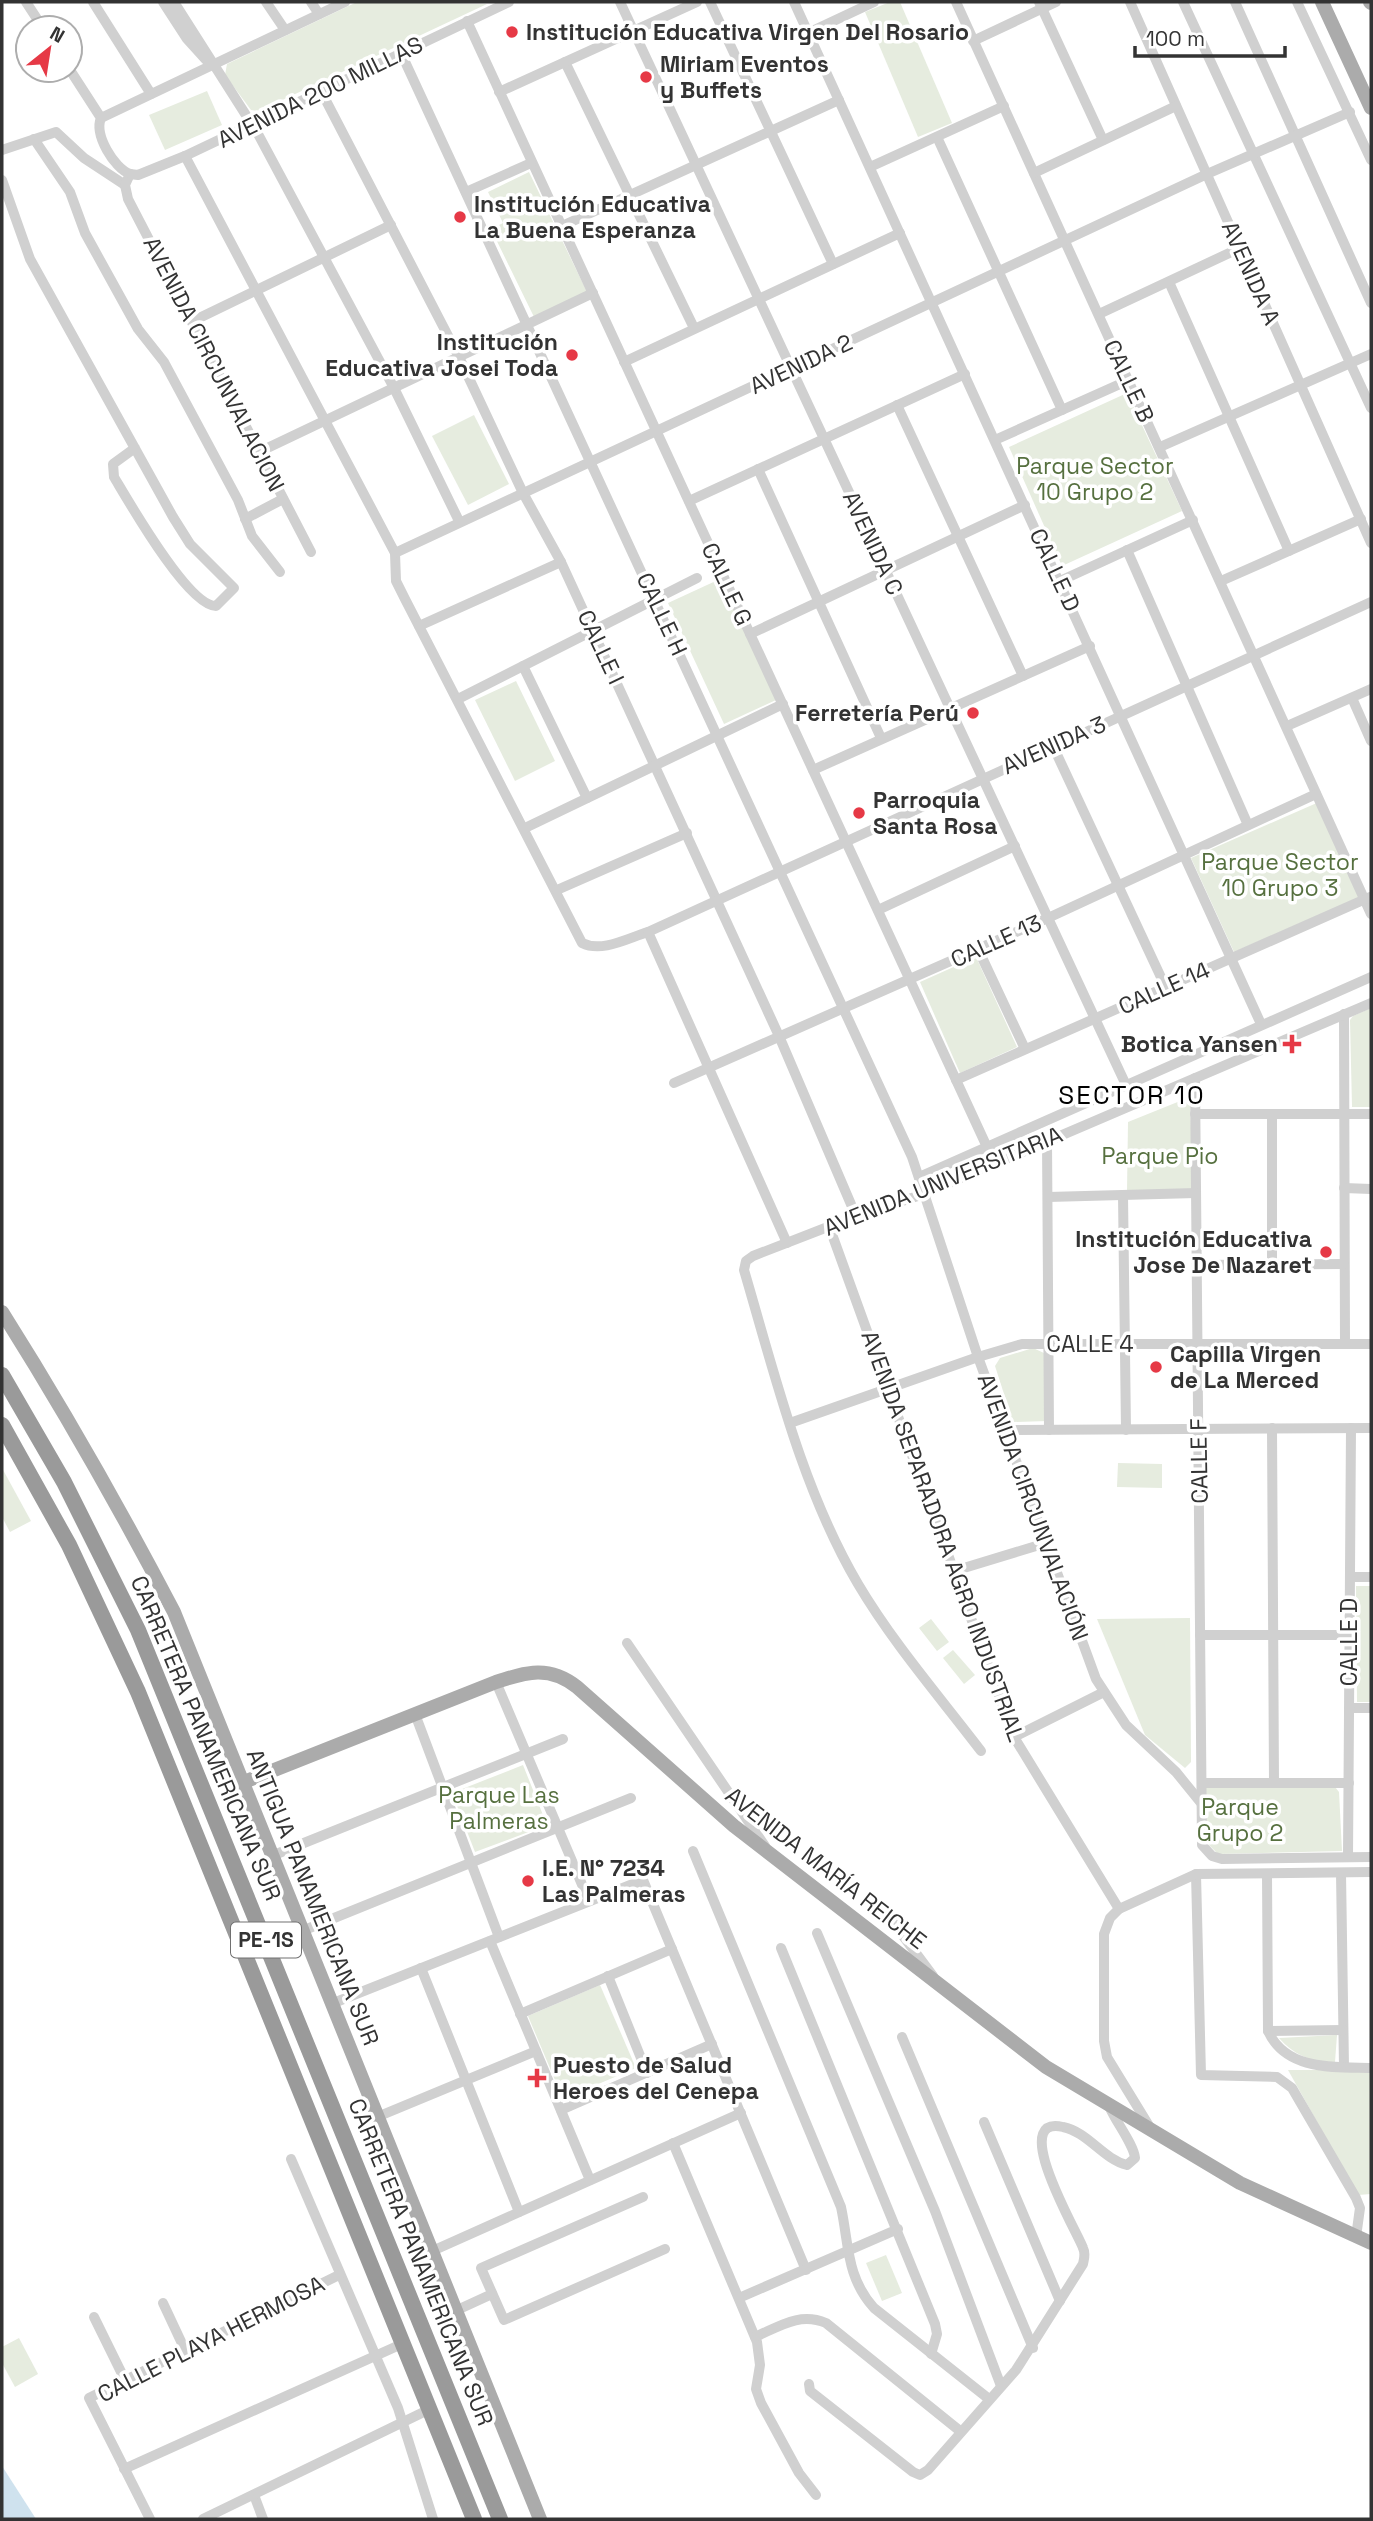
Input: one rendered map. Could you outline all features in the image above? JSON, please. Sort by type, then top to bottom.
[{"type":"highway","name":"CARRETERA PANAMERICANA SUR","points":[[2,1375],[91,1532],[158,1674],[500,2519]]},
{"type":"highway","name":"CARRETERA PANAMERICANA SUR","points":[[2,1424],[69,1545],[138,1692],[474,2519]]},
{"type":"main road","points":[[1322,2],[1371,108]]},
{"type":"main road","name":"ANTIGUA PANAMERICANA SUR","points":[[2,1312],[85,1447],[174,1612],[540,2519]]},
{"type":"main road","name":"AVENIDA MARÍA REICHE","points":[[244,1782],[496,1682],[535,1670],[567,1679],[734,1826],[1046,2067],[1110,2108],[1240,2183],[1371,2243]]},
{"type":"street","points":[[93,2],[151,94]]},
{"type":"street","points":[[163,2],[194,49],[209,62],[215,63]]},
{"type":"street","points":[[174,2],[253,125],[394,388],[459,522]]},
{"type":"street","points":[[266,2],[285,30]]},
{"type":"street","points":[[311,2],[319,14]]},
{"type":"street","points":[[101,118],[345,2]]},
{"type":"street","name":"AVENIDA 200 MILLAS","points":[[128,180],[253,125],[509,2]]},
{"type":"street","name":"AVENIDA C","points":[[620,2],[1126,1085]]},
{"type":"street","points":[[499,92],[697,2]]},
{"type":"street","points":[[710,2],[833,264]]},
{"type":"street","name":"CALLE D","points":[[794,2],[1261,1024]]},
{"type":"street","points":[[808,33],[874,2]]},
{"type":"street","name":"CALLE B","points":[[956,2],[1256,656],[1316,794],[1368,898],[1371,914]]},
{"type":"street","points":[[974,41],[1041,5],[1056,2]]},
{"type":"street","name":"AVENIDA A","points":[[1130,2],[1371,543]]},
{"type":"street","points":[[1183,2],[1371,408]]},
{"type":"street","points":[[1235,2],[1371,303]]},
{"type":"street","points":[[1297,2],[1371,160]]},
{"type":"street","points":[[1041,5],[1103,139]]},
{"type":"street","name":"CALLE G","points":[[467,21],[987,1147]]},
{"type":"street","name":"CALLE H","points":[[401,53],[844,1007],[919,1177]]},
{"type":"street","points":[[565,62],[694,328]]},
{"type":"street","name":"AVENIDA CIRCUNVALACION","points":[[79,84],[101,118],[98,126],[100,135],[128,180],[128,199],[311,552]]},
{"type":"street","name":"CALLE I","points":[[321,91],[459,357],[523,493],[561,562],[779,1036],[856,1216]]},
{"type":"street","points":[[562,226],[839,100]]},
{"type":"street","points":[[870,167],[1004,106]]},
{"type":"street","points":[[1034,173],[1176,106]]},
{"type":"street","name":"AVENIDA 2","points":[[395,553],[1207,174],[1350,112]]},
{"type":"street","points":[[2,150],[56,132],[84,158],[128,180]]},
{"type":"street","points":[[937,137],[1062,410]]},
{"type":"street","points":[[34,139],[70,192],[85,233],[138,328],[164,362],[238,500],[252,536],[280,572]]},
{"type":"street","points":[[185,156],[395,553],[396,581],[557,890],[687,833]]},
{"type":"street","points":[[466,192],[531,163]]},
{"type":"street","points":[[2,180],[30,259],[190,544],[234,588],[216,606],[202,600],[159,552],[114,477],[113,464],[135,447]]},
{"type":"street","points":[[192,321],[391,225]]},
{"type":"street","points":[[624,362],[900,233]]},
{"type":"street","points":[[1099,314],[1240,248]]},
{"type":"street","points":[[1168,282],[1289,551]]},
{"type":"street","points":[[259,452],[593,293]]},
{"type":"street","points":[[1160,447],[1371,354]]},
{"type":"street","points":[[688,501],[965,374]]},
{"type":"street","points":[[995,440],[1129,380]]},
{"type":"street","points":[[897,405],[1023,676]]},
{"type":"street","points":[[758,469],[881,738]]},
{"type":"street","points":[[245,519],[283,499]]},
{"type":"street","points":[[750,634],[1026,505]]},
{"type":"street","points":[[1221,582],[1361,519]]},
{"type":"street","points":[[1060,581],[1193,520]]},
{"type":"street","points":[[1127,550],[1248,825]]},
{"type":"street","points":[[419,626],[561,562]]},
{"type":"street","points":[[458,699],[697,578]]},
{"type":"street","name":"AVENIDA 3","points":[[557,890],[582,943],[599,947],[648,932],[982,777],[1371,602]]},
{"type":"street","points":[[813,770],[1090,646]]},
{"type":"street","points":[[523,666],[587,798]]},
{"type":"street","points":[[1287,726],[1371,689]]},
{"type":"street","points":[[1352,698],[1371,741]]},
{"type":"street","points":[[525,828],[783,704]]},
{"type":"street","points":[[1053,746],[1166,988]]},
{"type":"street","name":"CALLE 13","points":[[674,1083],[1048,918],[1316,794]]},
{"type":"street","points":[[878,910],[1015,846]]},
{"type":"street","name":"CALLE 14","points":[[956,1080],[1368,898]]},
{"type":"street","points":[[648,932],[787,1243]]},
{"type":"street","points":[[978,949],[1025,1049]]},
{"type":"street","name":"AVENIDA UNIVERSITARIA","points":[[919,1177],[1371,977]]},
{"type":"street","name":"AVENIDA UNIVERSITARIA","points":[[790,1423],[744,1270],[746,1261],[752,1256],[856,1216],[924,1194],[1371,1003]]},
{"type":"street","points":[[1344,1014],[1345,1344]]},
{"type":"street","name":"CALLE F","points":[[1195,1078],[1202,1845],[1212,1856],[1222,1859],[1348,1857]]},
{"type":"street","points":[[1195,1114],[1371,1114]]},
{"type":"street","points":[[1272,1114],[1272,1265]]},
{"type":"street","points":[[1047,1141],[1049,1430]]},
{"type":"street","name":"AVENIDA CIRCUNVALACIÓN","points":[[919,1177],[978,1357],[1096,1679],[1126,1725],[1176,1772],[1202,1804]]},
{"type":"street","points":[[1344,1188],[1371,1189]]},
{"type":"street","points":[[1048,1197],[1196,1193]]},
{"type":"street","points":[[1123,1195],[1126,1430]]},
{"type":"street","name":"AVENIDA SEPARADORA AGRO INDUSTRIAL","points":[[829,1226],[1014,1737],[1119,1909]]},
{"type":"street","points":[[1197,1265],[1344,1264]]},
{"type":"street","name":"CALLE 4","points":[[790,1423],[1013,1346],[1049,1343],[1371,1344]]},
{"type":"street","points":[[790,1423],[813,1485],[857,1582],[879,1617],[981,1751]]},
{"type":"street","name":"CALLE D","points":[[1348,1857],[1351,1428]]},
{"type":"street","points":[[1005,1430],[1371,1428]]},
{"type":"street","points":[[1272,1429],[1274,1783]]},
{"type":"street","points":[[954,1572],[1046,1542]]},
{"type":"street","points":[[1350,1577],[1371,1577]]},
{"type":"street","points":[[1200,1635],[1349,1635]]},
{"type":"street","points":[[628,1643],[770,1854]]},
{"type":"street","points":[[496,1682],[589,1901]]},
{"type":"street","points":[[1014,1737],[1104,1692]]},
{"type":"street","points":[[1349,1708],[1371,1708]]},
{"type":"street","points":[[415,1714],[471,1863],[520,2014],[590,2180]]},
{"type":"street","points":[[274,1855],[564,1740]]},
{"type":"street","points":[[1202,1783],[1349,1783]]},
{"type":"street","points":[[302,1931],[631,1798]]},
{"type":"street","points":[[693,1851],[841,2207],[846,2252],[864,2297],[989,2399]]},
{"type":"street","points":[[1348,1857],[1371,1857]]},
{"type":"street","points":[[1153,2133],[1107,2057],[1104,2041],[1104,1934],[1110,1918],[1119,1909],[1196,1874],[1371,1872]]},
{"type":"street","points":[[1341,1873],[1344,2067]]},
{"type":"street","points":[[1196,1874],[1201,2075],[1277,2077],[1292,2088],[1356,2198],[1360,2208],[1356,2237]]},
{"type":"street","points":[[1267,1874],[1268,2031],[1273,2042],[1290,2056],[1322,2067],[1371,2068]]},
{"type":"street","points":[[331,2004],[643,1880],[806,2270]]},
{"type":"street","points":[[880,1905],[942,1987]]},
{"type":"street","points":[[817,1933],[935,2211],[1001,2386]]},
{"type":"street","points":[[781,1948],[935,2323],[937,2334],[931,2354]]},
{"type":"street","points":[[520,2014],[673,1949]]},
{"type":"street","points":[[421,1968],[519,2213]]},
{"type":"street","points":[[608,1976],[646,2073]]},
{"type":"street","points":[[1268,2031],[1343,2030]]},
{"type":"street","points":[[902,2037],[1033,2347]]},
{"type":"street","points":[[561,2110],[712,2044]]},
{"type":"street","points":[[377,2117],[536,2051]]},
{"type":"street","points":[[809,2384],[810,2391],[913,2472],[920,2474],[928,2470],[1033,2347],[1083,2264],[1085,2254],[1044,2161],[1042,2141],[1052,2127],[1062,2126],[1074,2131],[1120,2163],[1132,2163],[1135,2151],[1118,2128],[1110,2108]]},
{"type":"street","points":[[430,2252],[741,2113]]},
{"type":"street","points":[[984,2122],[1060,2301]]},
{"type":"street","points":[[673,2143],[755,2337],[760,2365],[756,2389],[761,2403],[799,2473],[816,2495]]},
{"type":"street","points":[[291,2158],[404,2424],[433,2519]]},
{"type":"street","points":[[642,2197],[481,2269],[492,2294],[504,2320],[665,2249]]},
{"type":"street","points":[[739,2298],[898,2228]]},
{"type":"street","name":"CALLE PLAYA HERMOSA","points":[[150,2519],[89,2398],[339,2275]]},
{"type":"street","points":[[455,2311],[492,2294]]},
{"type":"street","points":[[163,2303],[185,2350]]},
{"type":"street","points":[[94,2317],[125,2380]]},
{"type":"street","points":[[755,2337],[799,2318],[827,2323],[960,2431]]},
{"type":"street","points":[[124,2469],[404,2343]]},
{"type":"street","points":[[203,2519],[404,2424],[430,2409]]},
{"type":"street","points":[[254,2495],[263,2519]]},
{"type":"green space","points":[[357,2],[487,4],[259,111],[251,110],[225,75],[227,64]]},
{"type":"green space","points":[[890,2],[900,2],[952,123],[918,137],[865,12]]},
{"type":"green space","points":[[207,91],[222,125],[165,150],[149,115]]},
{"type":"green space","points":[[529,172],[587,292],[534,317],[491,229],[503,223],[488,192]]},
{"type":"green space","name":"Parque Sector 10 Grupo 2","points":[[1127,393],[1182,511],[1062,566],[1009,447]]},
{"type":"green space","points":[[474,415],[509,484],[468,505],[432,436]]},
{"type":"green space","points":[[720,579],[776,700],[724,724],[668,603]]},
{"type":"green space","points":[[516,681],[555,761],[515,781],[475,700]]},
{"type":"green space","name":"Parque Sector 10 Grupo 3","points":[[1319,802],[1360,897],[1234,952],[1191,858]]},
{"type":"green space","points":[[976,957],[1017,1047],[960,1073],[920,982]]},
{"type":"green space","points":[[1371,1008],[1371,1107],[1352,1107],[1350,1020]]},
{"type":"green space","name":"Parque Pio","points":[[1190,1097],[1193,1190],[1127,1191],[1128,1122]]},
{"type":"green space","points":[[1033,1348],[1044,1353],[1048,1421],[1013,1422],[995,1366],[1000,1358]]},
{"type":"green space","points":[[1118,1463],[1162,1464],[1162,1488],[1117,1487]]},
{"type":"green space","points":[[2,1468],[31,1521],[10,1532],[2,1517]]},
{"type":"green space","points":[[1356,1586],[1371,1586],[1371,1702],[1357,1702]]},
{"type":"green space","points":[[1190,1618],[1191,1762],[1185,1768],[1145,1735],[1097,1619]]},
{"type":"green space","points":[[931,1619],[949,1642],[937,1651],[919,1628]]},
{"type":"green space","points":[[953,1650],[975,1675],[964,1684],[943,1658]]},
{"type":"green space","name":"Parque Las Palmeras","points":[[523,1765],[547,1825],[475,1852],[452,1793]]},
{"type":"green space","name":"Parque Grupo 2","points":[[1206,1786],[1335,1787],[1339,1792],[1342,1851],[1218,1854],[1206,1842]]},
{"type":"green space","points":[[600,1985],[636,2068],[563,2099],[528,2016]]},
{"type":"green space","points":[[1337,2035],[1335,2062],[1304,2057],[1279,2038]]},
{"type":"green space","points":[[1288,2070],[1371,2070],[1371,2194],[1358,2195]]},
{"type":"green space","points":[[886,2255],[902,2293],[882,2301],[866,2263]]},
{"type":"green space","points":[[19,2338],[38,2374],[15,2387],[2,2363],[2,2347]]},
{"type":"water","points":[[2,2466],[36,2519],[2,2519]]},
{"type":"place","name":"Institución Educativa Virgen Del Rosario","points":[[512,32]]},
{"type":"place","name":"Miriam Eventos y Buffets","points":[[646,77]]},
{"type":"place","name":"Institución Educativa La Buena Esperanza","points":[[460,217]]},
{"type":"place","name":"Institución Educativa Josei Toda","points":[[572,355]]},
{"type":"place","name":"Ferretería Perú","points":[[973,713]]},
{"type":"place","name":"Parroquia Santa Rosa","points":[[859,813]]},
{"type":"place","name":"Botica Yansen","points":[[1292,1044]]},
{"type":"place","name":"Institución Educativa Jose De Nazaret","points":[[1326,1252]]},
{"type":"place","name":"Capilla Virgen de La Merced","points":[[1156,1367]]},
{"type":"place","name":"I.E. N° 7234 Las Palmeras","points":[[528,1881]]},
{"type":"place","name":"Puesto de Salud Heroes del Cenepa","points":[[537,2078]]},
{"type":"district","name":"SECTOR 10","points":[[1132,1095]]}]
